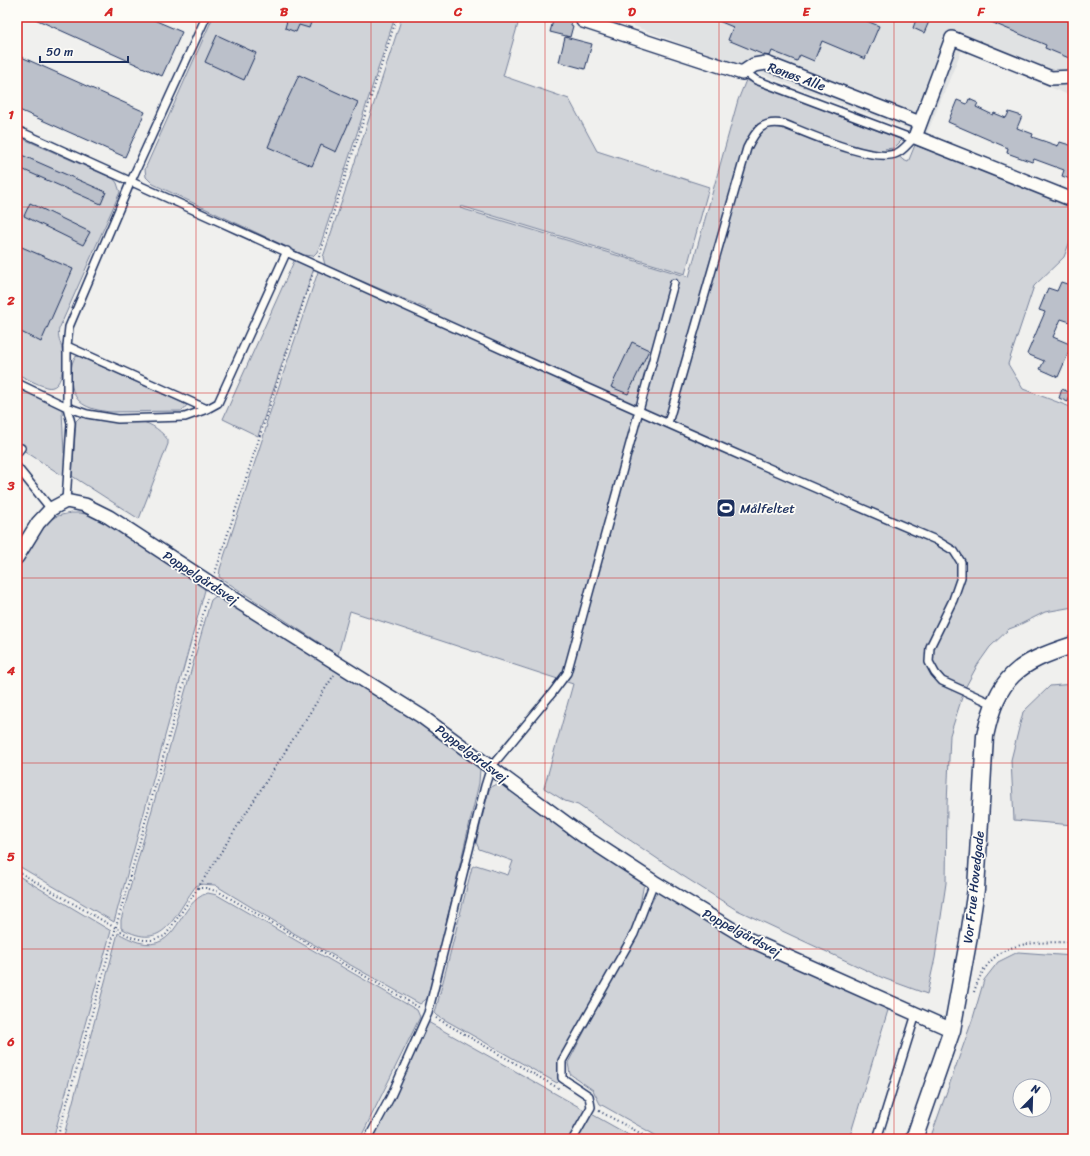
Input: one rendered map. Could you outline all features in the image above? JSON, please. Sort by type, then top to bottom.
[{"type":"street","points":[[583,21],[742,73],[745,72]]},
{"type":"street","points":[[1073,77],[1051,78],[952,38],[914,138],[1073,200]]},
{"type":"street","name":"Rønøs Alle","points":[[745,72],[754,65],[766,63],[920,123]]},
{"type":"street","points":[[17,557],[38,523],[51,509],[66,501]]},
{"type":"street","name":"Poppelgårdsvej","points":[[66,501],[86,505],[109,518],[421,716],[582,835],[654,882],[750,940],[952,1030]]},
{"type":"street","name":"Vor Frue Hovedgade","points":[[914,1139],[952,1030],[968,942],[976,889],[985,736],[993,704],[1010,678],[1020,668],[1047,653],[1073,645]]},
{"type":"street","name":"Vor Frue Hovedgade","points":[[1047,653],[1073,654]]},
{"type":"lane","points":[[66,501],[71,423],[67,406],[67,346],[69,327],[131,181],[206,17]]},
{"type":"lane","points":[[668,424],[747,148],[754,133],[760,127],[775,122],[864,153],[884,156],[896,154],[914,138],[756,80],[745,72]]},
{"type":"lane","points":[[17,130],[727,451],[936,540],[954,551],[962,562],[961,576],[952,600],[930,647],[929,662],[935,673],[942,681],[993,704]]},
{"type":"lane","points":[[17,383],[87,414],[118,419],[185,417],[207,409],[218,403],[287,251]]},
{"type":"lane","points":[[368,1139],[391,1096],[428,1013],[491,767],[567,673],[674,283]]},
{"type":"lane","points":[[67,346],[207,409]]},
{"type":"lane","points":[[17,467],[51,509]]},
{"type":"lane","points":[[573,1139],[591,1107],[589,1096],[562,1078],[562,1061],[634,934],[654,882]]},
{"type":"lane","points":[[877,1139],[916,1014]]},
{"type":"path","points":[[57,1139],[211,584],[397,17]]},
{"type":"path","points":[[17,871],[132,937],[152,940],[164,936],[198,888],[340,665]]},
{"type":"path","points":[[198,888],[206,888],[219,892],[564,1091]]},
{"type":"path","points":[[974,992],[978,979],[984,968],[1000,952],[1015,946],[1029,943],[1073,942]]},
{"type":"path","points":[[591,1107],[651,1139]]},
{"type":"shaded area","points":[[213,17],[395,17],[321,243],[317,252],[313,256],[304,255],[153,184],[146,177],[145,169]]},
{"type":"shaded area","name":"Målfeltet","points":[[402,17],[520,17],[503,76],[569,99],[597,151],[709,187],[685,274],[461,206],[460,208],[689,277],[738,100],[746,80],[902,140],[894,148],[885,149],[891,149],[903,160],[908,162],[915,145],[1073,205],[1073,233],[1064,257],[1034,286],[1008,364],[1023,389],[1073,408],[1073,607],[1045,612],[1009,629],[990,647],[978,664],[965,688],[950,735],[946,883],[935,958],[927,994],[883,978],[735,909],[683,876],[578,805],[565,801],[544,788],[573,684],[350,611],[338,655],[219,577],[220,569],[267,425],[266,424],[319,269],[429,320],[432,311],[329,267],[325,265],[323,257]]},
{"type":"shaded area","points":[[610,17],[1073,17],[1073,97],[962,49],[926,136]]},
{"type":"shaded area","points":[[17,136],[114,179],[120,192],[59,329],[59,337],[63,355],[63,368],[60,380],[52,387],[42,386],[17,374]]},
{"type":"shaded area","points":[[295,259],[314,268],[258,436],[223,419]]},
{"type":"shaded area","points":[[78,356],[187,405],[182,411],[110,412],[88,407],[82,404],[74,394],[72,387],[71,370],[75,357]]},
{"type":"shaded area","points":[[17,385],[59,405],[62,410],[64,453],[69,456],[63,476],[17,446]]},
{"type":"shaded area","points":[[80,417],[96,420],[128,420],[145,423],[153,426],[168,440],[168,444],[139,519],[72,476],[76,421]]},
{"type":"shaded area","points":[[71,513],[99,516],[203,586],[205,590],[114,922],[17,865],[17,567],[33,539],[43,526],[55,517]]},
{"type":"shaded area","points":[[216,596],[219,596],[441,734],[476,762],[480,769],[479,783],[429,997],[420,1004],[297,935],[215,885],[200,884],[196,886],[174,919],[158,934],[148,936],[136,935],[121,928],[121,920],[210,603]]},
{"type":"shaded area","points":[[1073,684],[1073,825],[1014,820],[1011,760],[1023,712],[1050,686]]},
{"type":"shaded area","points":[[501,783],[644,883],[639,911],[631,933],[559,1059],[561,1079],[557,1083],[435,1013],[472,867],[476,865],[508,875],[513,861],[479,849],[476,842],[489,790],[492,786]]},
{"type":"shaded area","points":[[17,875],[111,931],[53,1139],[17,1139]]},
{"type":"shaded area","points":[[657,892],[748,945],[889,1007],[849,1139],[662,1139],[600,1104],[593,1090],[570,1074],[568,1063]]},
{"type":"shaded area","points":[[208,893],[217,895],[417,1010],[420,1017],[360,1139],[63,1139],[118,933],[138,942],[152,944],[162,941],[170,934],[190,906],[198,898]]},
{"type":"shaded area","points":[[1018,952],[1073,956],[1073,1139],[930,1139],[973,1018],[984,980],[998,962]]},
{"type":"shaded area","points":[[428,1022],[636,1139],[373,1139]]},
{"type":"building","points":[[31,17],[147,17],[182,32],[162,76]]},
{"type":"building","points":[[281,17],[313,17],[309,28],[299,25],[296,32],[285,28],[287,21]]},
{"type":"building","points":[[554,17],[573,17],[571,25],[573,26],[570,37],[550,32]]},
{"type":"building","points":[[709,17],[857,17],[879,26],[865,59],[822,41],[814,61],[800,55],[797,61],[772,51],[770,56],[764,55],[728,40],[733,27]]},
{"type":"building","points":[[917,17],[931,17],[924,33],[913,28]]},
{"type":"building","points":[[979,17],[1073,17],[1073,48],[1069,58],[1045,48],[1046,45]]},
{"type":"building","points":[[217,35],[256,53],[244,80],[205,62]]},
{"type":"building","points":[[565,37],[592,44],[585,69],[559,62]]},
{"type":"building","points":[[17,55],[145,112],[125,157],[17,109]]},
{"type":"building","points":[[299,75],[358,102],[336,152],[321,145],[312,166],[268,147],[277,125],[276,124]]},
{"type":"building","points":[[969,99],[978,103],[976,107],[993,115],[994,113],[1006,118],[1009,112],[1022,116],[1017,128],[1033,134],[1032,137],[1058,146],[1060,142],[1073,146],[1073,173],[1070,179],[1062,176],[1064,170],[1034,159],[1032,162],[1007,153],[1008,148],[948,122],[957,100],[967,104]]},
{"type":"building","points":[[17,153],[106,192],[101,204],[17,167]]},
{"type":"building","points":[[30,203],[90,232],[83,245],[24,216]]},
{"type":"building","points":[[17,245],[73,269],[41,342],[17,330]]},
{"type":"building","points":[[1061,282],[1073,286],[1068,299],[1073,301],[1073,323],[1061,319],[1053,337],[1072,345],[1058,377],[1040,369],[1044,361],[1027,354],[1045,312],[1039,310],[1048,288],[1057,291]]},
{"type":"building","points":[[632,342],[649,350],[628,394],[611,387]]},
{"type":"building","points":[[1062,389],[1071,393],[1068,402],[1059,398]]},
{"type":"place","name":"Målfeltet","points":[[726,508]]}]
